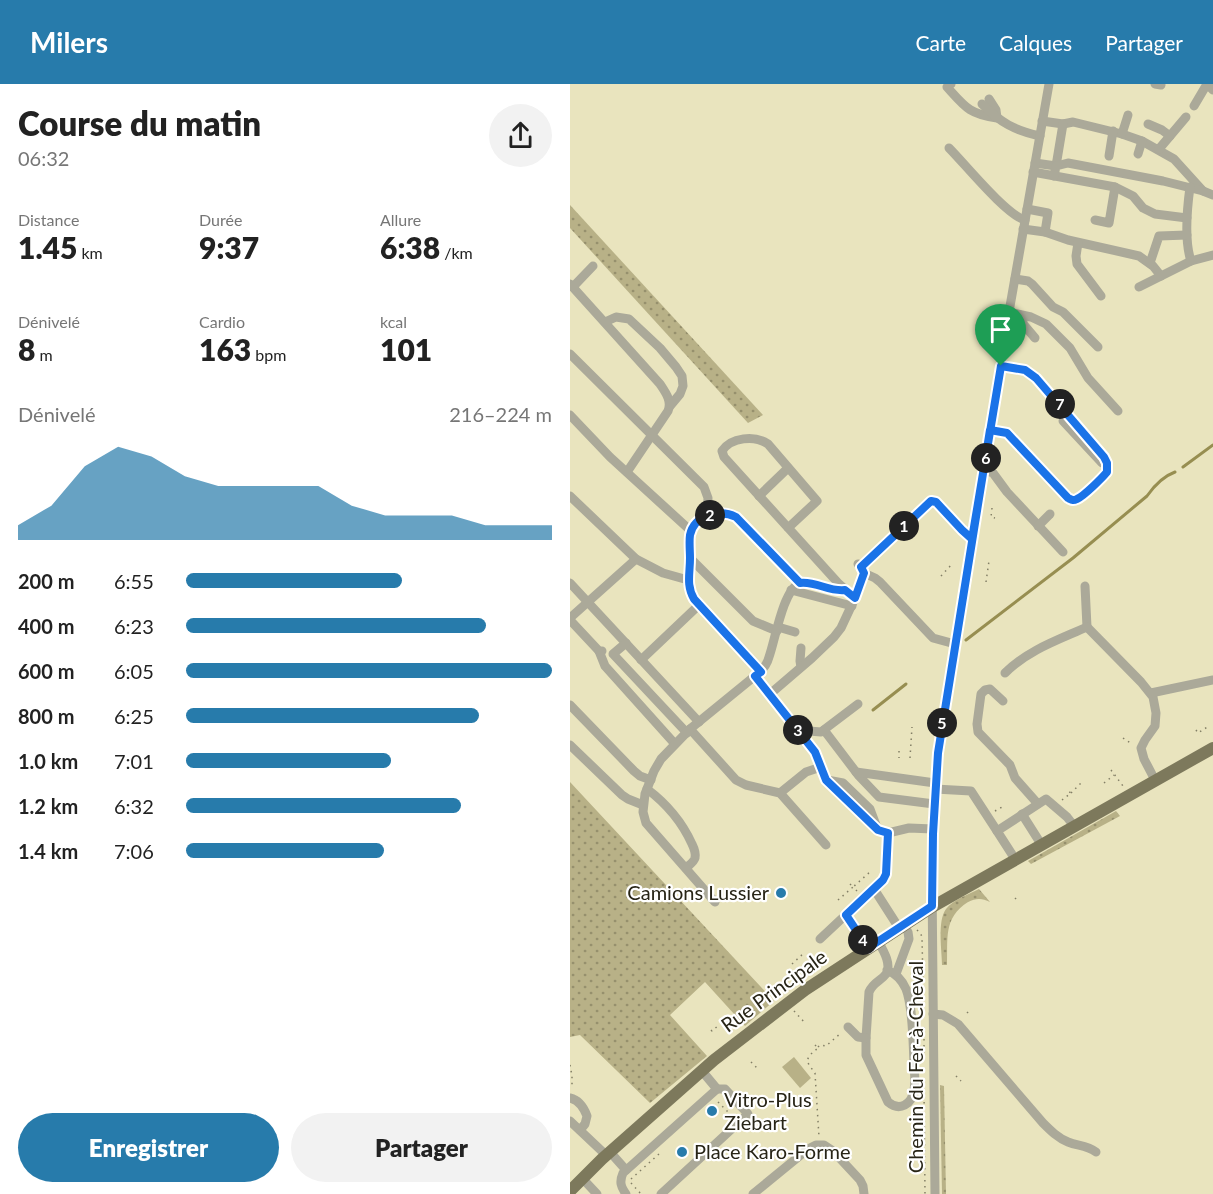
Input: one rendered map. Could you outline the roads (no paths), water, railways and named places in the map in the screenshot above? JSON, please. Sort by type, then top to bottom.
[{"type":"main road","name":"Rue Principale","points":[[570,1191],[608,1154],[702,1071],[787,1003],[932,906],[1213,748]]},
{"type":"street","points":[[951,84],[947,87],[972,112],[997,118]]},
{"type":"street","name":"Chemin du Fer-à-Cheval","points":[[935,1194],[932,906],[935,786],[941,730],[1048,84]]},
{"type":"street","points":[[1194,106],[1207,84],[1213,90]]},
{"type":"street","points":[[986,102],[997,118],[1012,128],[1040,136]]},
{"type":"street","points":[[1109,156],[1128,115]]},
{"type":"street","points":[[1159,149],[1186,117]]},
{"type":"street","points":[[1042,121],[1063,124],[1073,122],[1142,141],[1174,159],[1203,191]]},
{"type":"street","points":[[1055,171],[1063,124]]},
{"type":"street","points":[[1148,124],[1170,136]]},
{"type":"street","points":[[1138,153],[1142,141]]},
{"type":"street","points":[[949,148],[1024,224],[1078,243],[1139,256],[1150,263],[1161,276]]},
{"type":"street","points":[[1055,171],[1068,163],[1190,187],[1213,195]]},
{"type":"street","points":[[1034,167],[1115,187],[1133,196],[1143,208],[1155,214],[1187,218]]},
{"type":"street","points":[[1095,220],[1109,223],[1115,187]]},
{"type":"street","points":[[1190,187],[1187,218],[1191,261]]},
{"type":"street","points":[[1027,209],[1048,213],[1045,232]]},
{"type":"street","points":[[1150,263],[1159,236],[1188,235]]},
{"type":"street","points":[[1078,243],[1077,264],[1101,296]]},
{"type":"street","points":[[1139,287],[1191,261],[1213,255]]},
{"type":"street","points":[[593,266],[571,285],[660,384],[668,397],[670,406]]},
{"type":"street","points":[[1015,279],[1030,282],[1057,304],[1098,347]]},
{"type":"street","points":[[1010,312],[1046,324],[1066,343],[1088,378],[1118,411]]},
{"type":"street","points":[[1020,315],[1024,325],[1035,338]]},
{"type":"street","points":[[605,322],[616,317],[629,319],[660,348],[682,376],[683,386],[680,394],[627,472]]},
{"type":"street","points":[[570,354],[704,487],[708,498],[708,516]]},
{"type":"street","points":[[990,430],[1007,433],[1049,472],[1068,498],[1074,500],[1097,482],[1107,469],[1104,457],[1036,378],[1025,370],[1001,366]]},
{"type":"street","points":[[570,415],[597,444],[691,531]]},
{"type":"street","points":[[1064,421],[1107,469]]},
{"type":"street","points":[[788,528],[817,501],[768,444],[752,438],[730,443],[722,451],[724,457],[788,528],[845,590],[853,602]]},
{"type":"street","points":[[759,496],[777,472],[788,468]]},
{"type":"street","points":[[984,470],[993,473],[1063,552]]},
{"type":"street","points":[[570,496],[636,559],[663,573],[688,580]]},
{"type":"street","points":[[800,583],[736,517],[721,513],[708,516],[699,521],[691,531],[688,580],[691,593],[758,674],[770,694],[815,752],[826,780],[843,783],[870,810],[878,830],[888,833],[909,828],[933,828]]},
{"type":"street","points":[[1038,526],[1050,514]]},
{"type":"street","points":[[690,558],[753,621],[795,632]]},
{"type":"street","points":[[636,559],[570,619],[599,651],[605,666],[675,744]]},
{"type":"street","points":[[770,694],[834,637],[841,628],[853,602],[861,568],[880,582],[933,638],[955,644]]},
{"type":"street","points":[[570,583],[699,722]]},
{"type":"street","points":[[715,902],[646,823],[643,805],[649,785],[662,759],[675,744],[758,674],[769,658],[782,610],[795,585],[809,583],[832,590],[845,590]]},
{"type":"street","points":[[1084,586],[1087,627],[1151,693],[1156,707],[1155,726],[1141,748],[1155,780]]},
{"type":"street","points":[[791,590],[853,602]]},
{"type":"street","points":[[642,660],[699,605]]},
{"type":"street","points":[[1005,673],[1035,650],[1087,627]]},
{"type":"street","points":[[614,654],[626,643]]},
{"type":"street","points":[[801,648],[801,667]]},
{"type":"street","points":[[599,651],[614,654],[736,780],[746,785],[780,793],[826,845]]},
{"type":"street","points":[[1151,693],[1213,680]]},
{"type":"street","points":[[1003,700],[990,689],[981,694],[978,732],[984,742],[1010,765],[1015,778],[1038,804]]},
{"type":"street","points":[[801,734],[809,731],[818,733],[824,730],[858,704]]},
{"type":"street","points":[[570,705],[649,785],[687,832],[696,856],[686,868]]},
{"type":"street","points":[[824,730],[856,772],[879,797],[934,804]]},
{"type":"street","points":[[570,745],[622,795],[643,805]]},
{"type":"street","points":[[780,793],[806,772],[821,767]]},
{"type":"street","points":[[856,772],[971,791],[1015,859]]},
{"type":"street","points":[[997,831],[1046,799],[1074,826]]},
{"type":"street","points":[[1022,814],[1041,844]]},
{"type":"street","points":[[820,939],[881,883],[886,874],[888,833]]},
{"type":"street","points":[[846,915],[885,956],[891,972],[902,982],[909,997],[913,1033],[914,1092],[903,1107],[891,1105],[886,1099],[866,1055],[869,992],[873,985],[891,972],[909,939],[908,932],[874,889]]},
{"type":"street","points":[[933,1014],[954,1020],[984,1058],[1056,1136],[1071,1143],[1087,1146],[1096,1152]]},
{"type":"street","points":[[846,1028],[858,1037],[866,1038]]},
{"type":"street","points":[[702,1071],[717,1089]]},
{"type":"street","points":[[626,1194],[620,1181],[623,1173],[717,1089],[725,1089],[748,1114],[661,1194]]},
{"type":"street","points":[[573,1099],[582,1106],[587,1116],[587,1121],[580,1130]]},
{"type":"street","points":[[570,1121],[626,1170]]},
{"type":"street","points":[[753,1194],[808,1149],[819,1144],[833,1151],[860,1180],[864,1194]]},
{"type":"street","points":[[582,1178],[597,1194]]},
{"type":"waterway","points":[[1183,467],[1213,445]]},
{"type":"waterway","points":[[966,640],[1073,558],[1147,496],[1167,476],[1175,472]]},
{"type":"waterway","points":[[873,710],[906,684]]},
{"type":"place","name":"Camions Lussier","points":[[781,893]]},
{"type":"place","name":"Vitro-Plus Ziebart","points":[[712,1111]]},
{"type":"place","name":"Place Karo-Forme","points":[[682,1152]]}]
